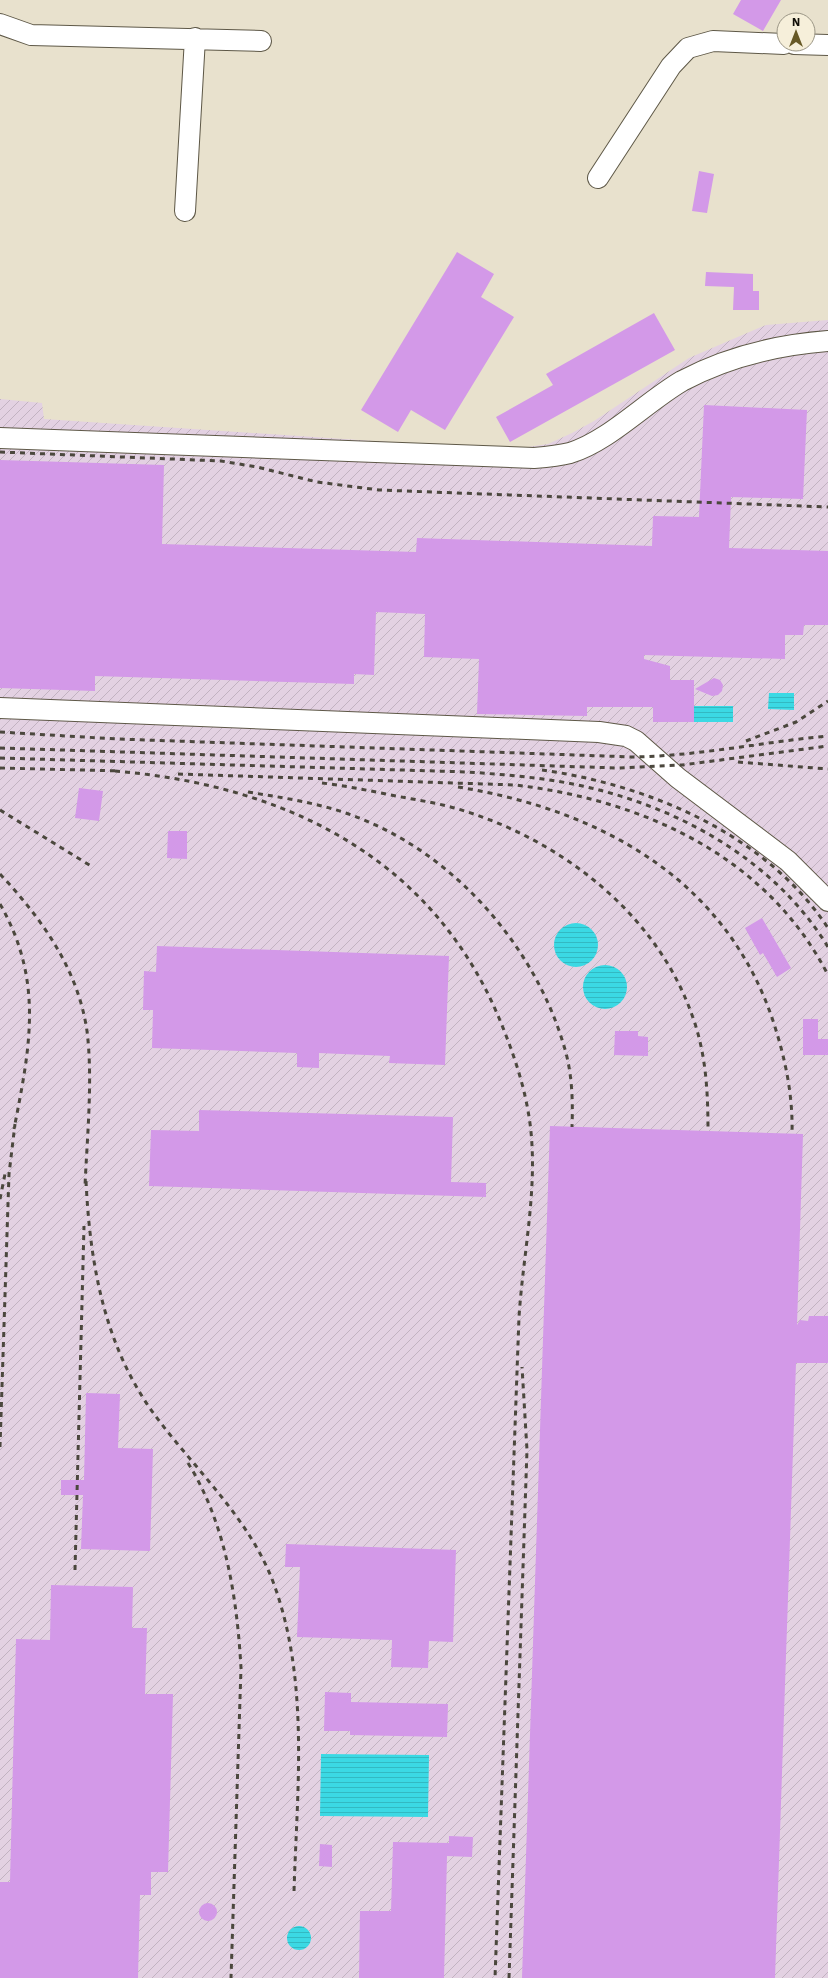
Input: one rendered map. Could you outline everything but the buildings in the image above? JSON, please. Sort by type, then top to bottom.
[{"type":"lane","points":[[0,24],[32,35],[195,38],[261,41]]},
{"type":"lane","points":[[185,210],[195,38]]},
{"type":"lane","points":[[598,178],[671,66],[688,48],[713,41],[776,44]]},
{"type":"lane","points":[[816,45],[828,45]]},
{"type":"lane","points":[[0,438],[402,454],[534,458],[554,457],[571,453],[597,440],[681,382],[703,371],[750,354],[808,343],[828,341]]},
{"type":"lane","points":[[0,708],[464,726],[599,732],[620,735],[636,741],[656,757],[678,778],[770,846],[804,874],[828,901]]},
{"type":"shaded area","points":[[828,320],[828,1978],[0,1978],[0,399],[42,403],[44,419],[508,450],[548,444],[572,433],[594,421],[689,358],[766,325]]},
{"type":"water","points":[[769,693],[794,693],[794,710],[768,709]]},
{"type":"water","points":[[694,706],[733,706],[733,722],[694,722]]},
{"type":"water","points":[[572,923],[580,923],[592,929],[598,941],[598,949],[592,961],[580,967],[572,967],[560,961],[554,949],[554,941],[560,929]]},
{"type":"water","points":[[601,965],[609,965],[621,971],[627,983],[627,991],[621,1003],[609,1009],[601,1009],[589,1003],[583,991],[583,983],[589,971]]},
{"type":"water","points":[[321,1754],[429,1755],[428,1817],[320,1816]]},
{"type":"water","points":[[299,1926],[307,1930],[311,1938],[307,1946],[299,1950],[291,1946],[287,1938],[291,1930]]},
{"type":"railway","points":[[0,452],[221,461],[257,467],[317,482],[379,490],[828,507]]},
{"type":"railway","points":[[746,741],[796,722],[828,701]]},
{"type":"railway","points":[[0,732],[117,739],[633,757],[682,754],[828,736]]},
{"type":"railway","points":[[0,748],[617,768],[682,765],[828,746]]},
{"type":"railway","points":[[0,758],[468,772],[545,779],[591,788],[660,810],[725,844],[755,866],[783,890],[807,917],[828,947]]},
{"type":"railway","points":[[738,762],[828,769]]},
{"type":"railway","points":[[0,768],[120,771]]},
{"type":"railway","points":[[542,770],[582,777],[623,788],[663,802],[702,819],[738,841],[772,866],[802,895],[828,928]]},
{"type":"railway","points":[[115,771],[177,779],[236,793],[292,813],[344,839],[392,872],[434,913],[470,961],[499,1018],[510,1045],[523,1088],[529,1117],[531,1132],[532,1178],[529,1224],[519,1317],[495,1978]]},
{"type":"railway","points":[[178,774],[515,785],[563,793],[609,804],[654,820],[697,841],[736,867],[771,897],[802,933],[828,975]]},
{"type":"railway","points":[[322,783],[443,805],[496,822],[533,840],[567,860],[600,885],[629,913],[655,944],[676,978],[697,1029],[707,1087],[708,1131]]},
{"type":"railway","points":[[458,787],[511,798],[561,814],[609,834],[653,860],[692,893],[726,931],[754,975],[775,1027],[782,1053],[790,1093],[792,1134]]},
{"type":"railway","points":[[248,792],[296,800],[326,807],[371,823],[404,840],[436,861],[465,886],[491,914],[515,944],[535,977],[551,1011],[564,1046],[569,1066],[572,1096],[572,1127]]},
{"type":"railway","points":[[0,810],[91,866]]},
{"type":"railway","points":[[0,874],[30,909],[56,946],[76,987],[82,1008],[87,1031],[90,1069],[85,1186]]},
{"type":"railway","points":[[0,904],[14,932],[23,960],[28,987],[30,1015],[25,1070],[14,1129]]},
{"type":"railway","points":[[0,1447],[9,1174],[15,1124]]},
{"type":"railway","points":[[0,1199],[5,1174]]},
{"type":"railway","points":[[86,1181],[91,1243],[96,1273],[103,1303],[123,1360],[137,1388],[154,1414],[234,1513],[248,1534],[272,1579],[284,1617],[292,1655],[298,1734],[294,1892]]},
{"type":"railway","points":[[75,1570],[84,1226]]},
{"type":"railway","points":[[509,1978],[527,1450],[522,1367]]},
{"type":"railway","points":[[188,1463],[201,1486],[212,1511],[220,1536],[232,1588],[239,1642],[241,1668],[231,1978]]}]
